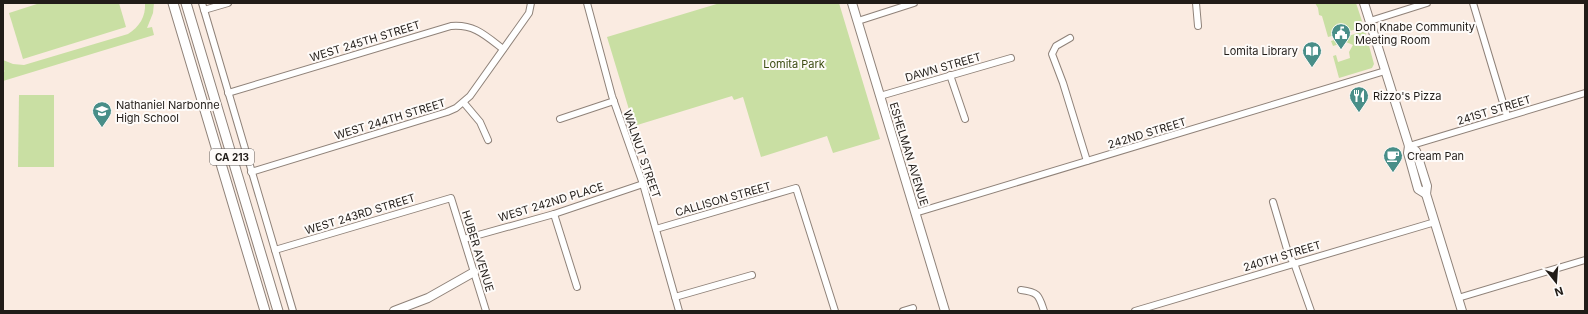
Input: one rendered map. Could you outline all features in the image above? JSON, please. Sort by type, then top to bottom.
[{"type":"main road","name":"CA 213","points":[[173,3],[265,311]]},
{"type":"main road","name":"CA 213","points":[[186,3],[278,311]]},
{"type":"street","points":[[202,3],[292,311]]},
{"type":"street","points":[[204,10],[228,3]]},
{"type":"street","name":"WEST 244TH STREET","points":[[251,172],[447,112],[464,103],[529,13],[531,3]]},
{"type":"street","name":"WALNUT STREET","points":[[587,3],[614,101],[643,184],[679,311]]},
{"type":"street","name":"ESHELMAN AVENUE","points":[[852,3],[945,311]]},
{"type":"street","points":[[858,21],[914,3]]},
{"type":"street","points":[[1196,3],[1198,26]]},
{"type":"street","points":[[1364,3],[1409,146],[1416,150],[1428,186],[1426,194],[1462,311]]},
{"type":"street","points":[[1370,21],[1427,3]]},
{"type":"street","points":[[1473,3],[1507,116]]},
{"type":"street","name":"WEST 245TH STREET","points":[[228,93],[451,26],[464,26],[476,29],[503,49]]},
{"type":"street","points":[[1070,38],[1056,46],[1052,54],[1063,83],[1087,161]]},
{"type":"street","name":"DAWN STREET","points":[[880,96],[1011,58]]},
{"type":"street","name":"242ND STREET","points":[[915,213],[1385,71]]},
{"type":"street","points":[[950,75],[965,119]]},
{"type":"street","name":"241ST STREET","points":[[1409,146],[1585,93]]},
{"type":"street","points":[[560,119],[614,101]]},
{"type":"street","points":[[464,103],[480,122],[488,140]]},
{"type":"street","name":"WEST 242ND PLACE","points":[[464,239],[554,214],[643,184]]},
{"type":"street","name":"CALLISON STREET","points":[[656,229],[796,188],[835,311]]},
{"type":"street","name":"WEST 243RD STREET","points":[[275,250],[451,198]]},
{"type":"street","name":"HUBER AVENUE","points":[[451,198],[486,311]]},
{"type":"street","points":[[1273,202],[1290,256],[1294,263],[1311,311]]},
{"type":"street","points":[[554,214],[577,287]]},
{"type":"street","name":"240TH STREET","points":[[1135,311],[1435,222]]},
{"type":"street","points":[[1458,298],[1585,260]]},
{"type":"street","points":[[394,311],[428,298],[474,272]]},
{"type":"street","points":[[675,297],[752,275]]},
{"type":"street","points":[[1022,290],[1032,291],[1039,296],[1044,311]]},
{"type":"street","points":[[903,311],[913,308]]},
{"type":"green space","points":[[40,3],[119,3],[126,27],[23,59],[9,13]]},
{"type":"green space","points":[[145,3],[154,3],[153,13],[147,28],[152,27],[154,35],[3,81],[3,72],[5,71],[3,70],[3,60],[13,64],[24,65],[128,34],[141,21]]},
{"type":"green space","name":"Lomita Park","points":[[720,3],[839,3],[880,139],[833,153],[827,136],[761,157],[743,97],[734,100],[732,96],[634,126],[607,37]]},
{"type":"green space","points":[[1315,3],[1356,3],[1364,27],[1328,37],[1322,16],[1319,15],[1318,8]]},
{"type":"green space","points":[[1365,31],[1374,64],[1372,68],[1339,78],[1333,56],[1336,55],[1338,62],[1350,58],[1349,52],[1353,45],[1346,42],[1333,46],[1331,41]]},
{"type":"green space","points":[[19,95],[54,95],[54,167],[18,167]]},
{"type":"place","name":"Don Knabe Community Meeting Room","points":[[1341,50]]},
{"type":"place","name":"Lomita Library","points":[[1312,68]]},
{"type":"place","name":"Rizzo's Pizza","points":[[1359,113]]},
{"type":"place","name":"Nathaniel Narbonne High School","points":[[102,128]]},
{"type":"place","name":"Cream Pan","points":[[1393,173]]}]
